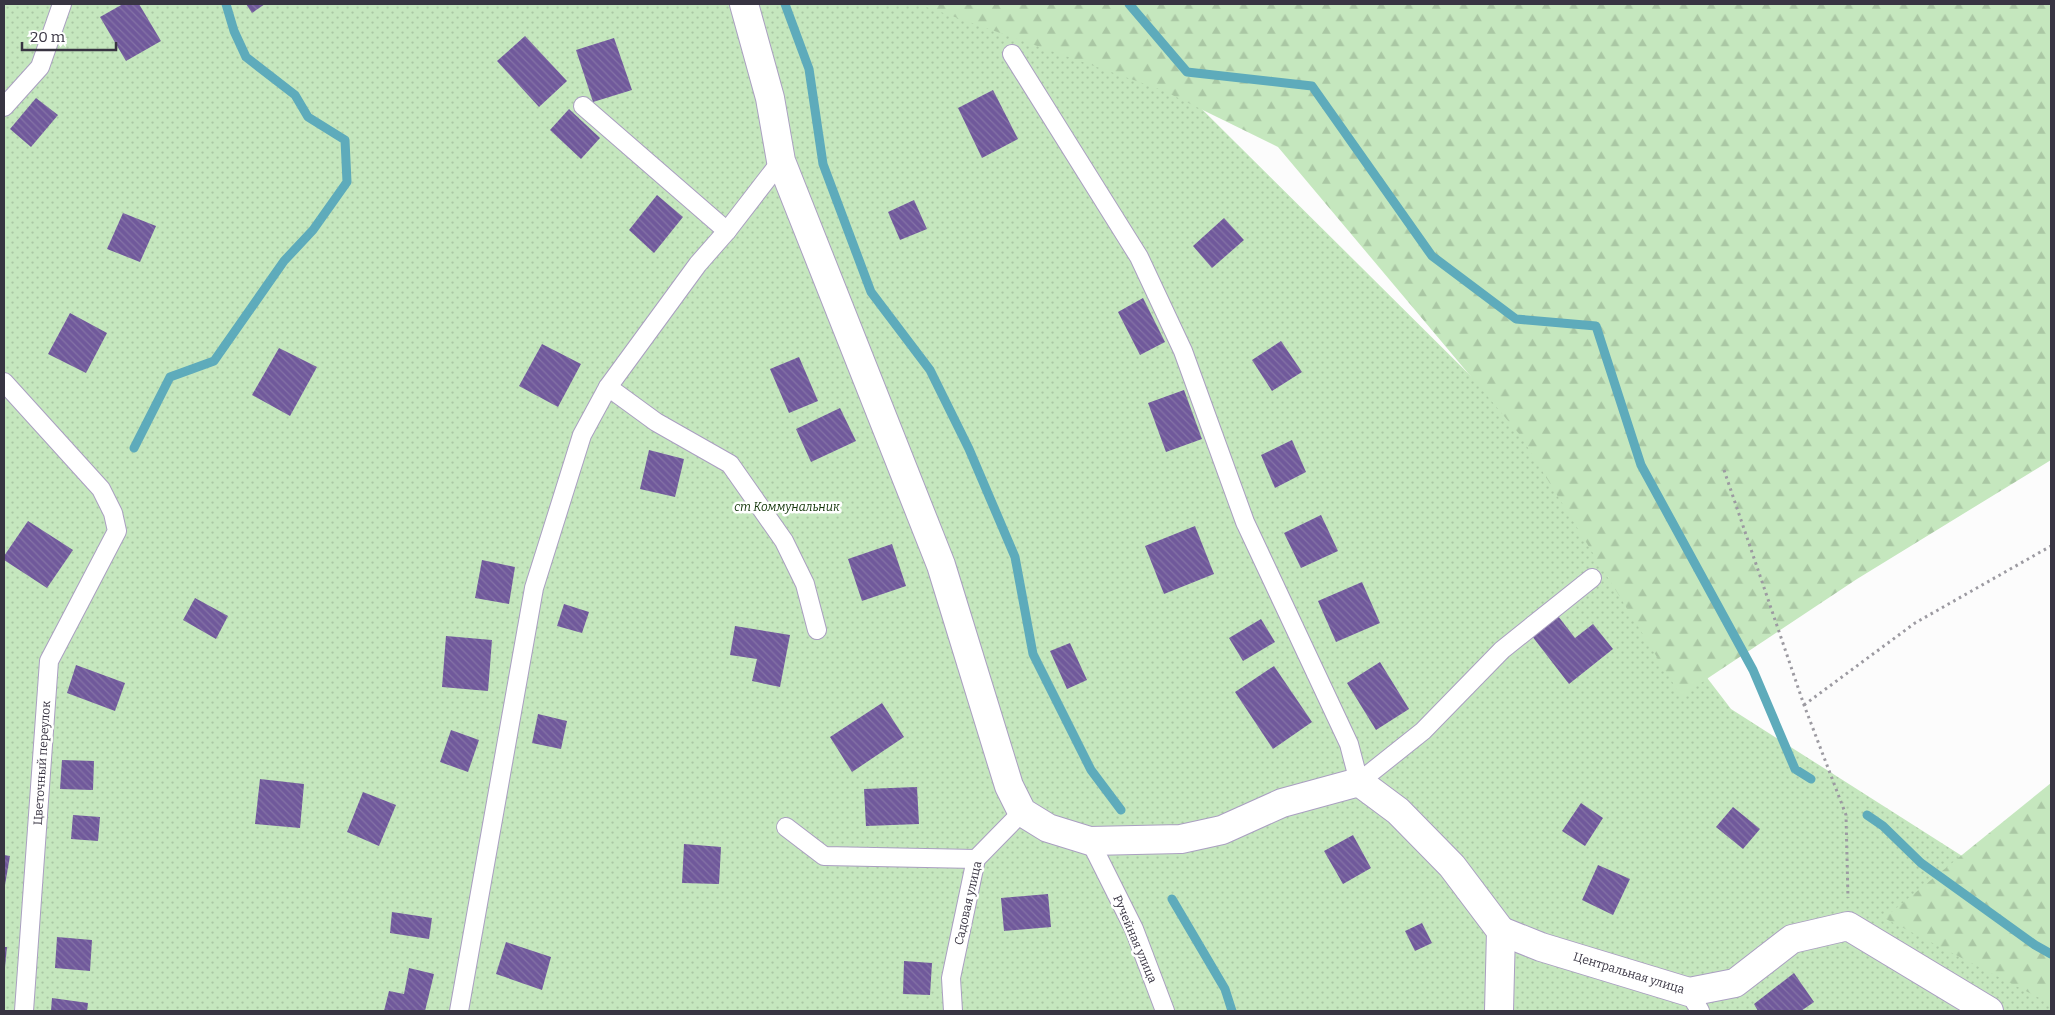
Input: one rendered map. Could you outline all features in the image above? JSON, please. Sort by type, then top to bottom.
[{"type":"street","points":[[744,4],[770,98],[781,161],[940,565],[1009,786],[1022,812],[1048,828],[1090,841],[1180,840],[1222,830],[1282,803],[1359,782],[1398,811],[1452,866],[1501,931],[1499,1011]]},
{"type":"street","points":[[1848,926],[1990,1011]]},
{"type":"street","name":"Центральная улица","points":[[1501,931],[1694,1002],[1735,983],[1792,939],[1848,926]]},
{"type":"lane","points":[[4,107],[40,67],[62,4]]},
{"type":"lane","points":[[1012,54],[1139,257],[1183,351],[1245,522],[1349,744],[1359,782],[1424,731],[1502,650],[1592,578]]},
{"type":"lane","points":[[583,106],[727,231]]},
{"type":"lane","points":[[460,1011],[534,588],[582,435],[608,387],[698,264],[727,231],[781,161]]},
{"type":"lane","name":"Цветочный переулок","points":[[4,382],[101,489],[113,513],[117,531],[49,661],[24,1011]]},
{"type":"lane","points":[[608,387],[656,422],[730,464],[784,541],[805,584],[817,630]]},
{"type":"lane","name":"Садовая улица","points":[[953,1011],[951,978],[976,858],[1022,812]]},
{"type":"lane","points":[[786,828],[824,856],[976,858]]},
{"type":"lane","name":"Ручейная улица","points":[[1090,841],[1134,929],[1165,1011]]},
{"type":"path","points":[[1724,470],[1804,705],[1846,815],[1848,926]]},
{"type":"path","points":[[1804,705],[1915,623],[2051,546]]},
{"type":"green space","name":"ст Коммунальник","points":[[4,4],[1096,4],[1491,396],[1731,709],[2051,911],[2051,1011],[4,1011]]},
{"type":"green space","points":[[918,4],[2051,4],[2051,460],[1857,579],[1681,696],[1520,435],[1278,147],[1162,90]]},
{"type":"green space","points":[[2051,783],[2051,1004],[1884,918]]},
{"type":"building","points":[[123,4],[139,4],[161,41],[126,61],[100,17]]},
{"type":"building","points":[[246,4],[265,4],[252,13]]},
{"type":"building","points":[[525,36],[567,81],[539,107],[497,61]]},
{"type":"building","points":[[614,38],[632,90],[593,102],[576,50]]},
{"type":"building","points":[[993,90],[1018,139],[982,158],[958,108]]},
{"type":"building","points":[[36,98],[58,115],[31,147],[10,129]]},
{"type":"building","points":[[569,109],[600,138],[581,159],[550,130]]},
{"type":"building","points":[[657,195],[683,217],[654,253],[629,230]]},
{"type":"building","points":[[914,200],[927,229],[900,240],[888,212]]},
{"type":"building","points":[[123,213],[156,226],[140,262],[107,249]]},
{"type":"building","points":[[1224,218],[1244,240],[1212,268],[1193,246]]},
{"type":"building","points":[[1143,298],[1165,342],[1140,355],[1118,312]]},
{"type":"building","points":[[70,313],[107,333],[86,373],[48,354]]},
{"type":"building","points":[[1281,341],[1302,372],[1272,391],[1252,360]]},
{"type":"building","points":[[542,344],[581,364],[558,407],[519,386]]},
{"type":"building","points":[[279,348],[317,367],[290,416],[252,395]]},
{"type":"building","points":[[799,357],[818,401],[789,413],[770,369]]},
{"type":"building","points":[[1184,390],[1202,439],[1166,452],[1148,403]]},
{"type":"building","points":[[840,408],[856,441],[811,462],[796,429]]},
{"type":"building","points":[[1292,440],[1306,472],[1275,488],[1261,455]]},
{"type":"building","points":[[649,450],[684,459],[675,497],[640,489]]},
{"type":"building","points":[[1321,515],[1338,551],[1301,568],[1284,533]]},
{"type":"building","points":[[28,521],[73,550],[47,588],[4,560],[4,556]]},
{"type":"building","points":[[1195,526],[1214,574],[1164,594],[1145,546]]},
{"type":"building","points":[[892,544],[906,586],[862,601],[848,559]]},
{"type":"building","points":[[482,560],[515,567],[509,604],[475,598]]},
{"type":"building","points":[[1362,582],[1380,623],[1336,642],[1318,601]]},
{"type":"building","points":[[195,598],[228,616],[216,639],[183,620]]},
{"type":"building","points":[[564,604],[589,612],[582,633],[557,626]]},
{"type":"building","points":[[1558,616],[1575,638],[1593,624],[1613,649],[1569,684],[1532,636]]},
{"type":"building","points":[[1261,619],[1275,642],[1243,661],[1229,638]]},
{"type":"building","points":[[735,626],[790,635],[780,687],[752,681],[757,659],[730,655]]},
{"type":"building","points":[[446,636],[492,640],[488,691],[442,687]]},
{"type":"building","points":[[1070,643],[1087,680],[1067,689],[1050,651]]},
{"type":"building","points":[[1380,662],[1409,709],[1376,730],[1347,683]]},
{"type":"building","points":[[76,665],[125,683],[115,711],[67,693]]},
{"type":"building","points":[[1274,666],[1312,722],[1273,749],[1235,692]]},
{"type":"building","points":[[882,703],[904,737],[852,772],[830,737]]},
{"type":"building","points":[[538,714],[567,721],[561,749],[532,743]]},
{"type":"building","points":[[451,730],[479,740],[468,772],[440,762]]},
{"type":"building","points":[[62,760],[94,761],[93,790],[60,789]]},
{"type":"building","points":[[260,779],[304,784],[300,828],[255,824]]},
{"type":"building","points":[[917,787],[919,824],[866,826],[864,789]]},
{"type":"building","points":[[363,792],[396,805],[379,846],[347,832]]},
{"type":"building","points":[[1581,803],[1603,818],[1585,846],[1562,831]]},
{"type":"building","points":[[1733,807],[1760,829],[1743,849],[1716,827]]},
{"type":"building","points":[[73,815],[100,817],[98,841],[71,839]]},
{"type":"building","points":[[1353,835],[1371,868],[1343,884],[1324,851]]},
{"type":"building","points":[[684,844],[721,847],[719,884],[682,883]]},
{"type":"building","points":[[4,855],[10,856],[5,885],[4,885]]},
{"type":"building","points":[[1598,865],[1630,879],[1613,915],[1582,900]]},
{"type":"building","points":[[1048,894],[1051,927],[1004,931],[1001,898]]},
{"type":"building","points":[[392,912],[432,918],[429,939],[390,933]]},
{"type":"building","points":[[1422,923],[1432,943],[1415,951],[1405,931]]},
{"type":"building","points":[[57,937],[92,940],[90,971],[55,968]]},
{"type":"building","points":[[506,942],[551,957],[542,990],[496,974]]},
{"type":"building","points":[[4,947],[7,947],[5,967],[4,967]]},
{"type":"building","points":[[904,961],[932,963],[930,995],[903,994]]},
{"type":"building","points":[[409,968],[434,974],[425,1011],[384,1011],[389,991],[404,994]]},
{"type":"building","points":[[1794,973],[1814,1002],[1801,1011],[1758,1011],[1754,1004]]},
{"type":"building","points":[[52,998],[88,1003],[87,1011],[51,1011]]},
{"type":"waterway","points":[[134,448],[170,377],[214,361],[284,261],[313,230],[347,182],[345,140],[308,117],[295,95],[246,57],[234,31],[226,4]]},
{"type":"waterway","points":[[785,4],[809,69],[823,164],[871,292],[930,370],[969,449],[1015,557],[1033,654],[1091,770],[1121,810]]},
{"type":"waterway","points":[[1129,4],[1187,72],[1312,86],[1432,256],[1516,319],[1596,326],[1641,465],[1753,670],[1795,769],[1811,779]]},
{"type":"waterway","points":[[1867,815],[1883,826],[1921,863],[2035,945],[2051,954]]},
{"type":"waterway","points":[[1172,899],[1225,989],[1232,1011]]}]
